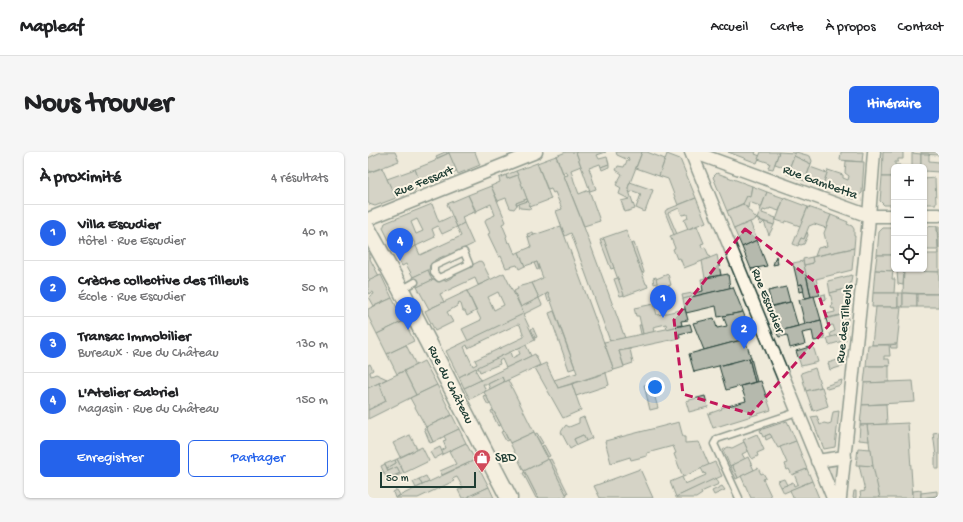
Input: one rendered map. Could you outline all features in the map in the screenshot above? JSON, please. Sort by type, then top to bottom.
[{"type":"main road","name":"Rue du Château","points":[[368,230],[401,290],[509,498]]},
{"type":"street","name":"Rue Fessart","points":[[368,219],[536,152]]},
{"type":"street","name":"Rue Gambetta","points":[[692,152],[870,216],[891,216]]},
{"type":"street","name":"Rue Escudier","points":[[692,152],[833,498]]},
{"type":"street","name":"Rue des Tilleuls","points":[[840,498],[870,216],[874,152]]},
{"type":"street","points":[[927,215],[939,214]]},
{"type":"street","points":[[817,461],[845,457]]},
{"type":"lane","points":[[464,252],[469,264],[440,278],[432,274],[434,266],[464,252]]},
{"type":"lane","points":[[401,290],[415,282]]},
{"type":"lane","points":[[739,498],[714,444],[717,440],[797,412]]},
{"type":"highlighted area","points":[[745,229],[814,281],[829,325],[751,414],[683,394],[674,320]]},
{"type":"shaded area","points":[[839,465],[836,491],[827,468]]},
{"type":"building","points":[[381,152],[395,152],[399,161],[370,172],[368,168],[368,158]]},
{"type":"building","points":[[447,152],[447,154],[437,158],[436,156]]},
{"type":"building","points":[[448,152],[475,152],[480,165],[458,174]]},
{"type":"building","points":[[566,152],[576,152],[581,166],[571,170],[574,181],[579,194],[589,190],[600,221],[584,226],[564,176],[568,175],[566,171],[563,173],[556,156]]},
{"type":"building","points":[[576,152],[606,152],[597,155],[599,159],[607,157],[609,164],[601,167],[600,164],[589,168],[596,189],[590,191]]},
{"type":"building","points":[[616,152],[642,152],[628,188],[635,209],[625,212],[621,201],[629,199],[619,194],[621,188],[616,185],[622,174],[616,170],[618,166],[624,167],[629,160],[628,157],[626,159],[617,155]]},
{"type":"building","points":[[642,152],[647,152],[665,159],[659,176],[636,168]]},
{"type":"building","points":[[728,152],[756,152],[755,154],[760,156],[757,163]]},
{"type":"building","points":[[761,152],[779,152],[773,169],[768,168],[770,163],[758,159]]},
{"type":"building","points":[[779,152],[795,153],[789,169],[775,164]]},
{"type":"building","points":[[796,152],[810,156],[812,161],[811,164],[794,156]]},
{"type":"building","points":[[841,152],[863,152],[862,162],[840,160]]},
{"type":"building","points":[[883,152],[903,152],[903,159],[898,159],[898,162],[891,164],[891,177],[882,177]]},
{"type":"building","points":[[921,152],[939,152],[939,155],[921,154]]},
{"type":"building","points":[[449,153],[457,172],[421,186],[415,169],[435,161],[436,159]]},
{"type":"building","points":[[912,153],[921,154],[921,164],[912,164]]},
{"type":"building","points":[[667,154],[680,159],[696,198],[678,205],[668,179],[659,176]]},
{"type":"building","points":[[921,154],[929,154],[929,161],[939,162],[939,172],[927,171],[927,164],[921,164]]},
{"type":"building","points":[[556,156],[625,338],[610,341],[571,233],[565,236],[556,211],[562,209],[555,192],[553,193],[551,189],[548,190],[537,163]]},
{"type":"building","points":[[794,156],[811,164],[805,181],[787,174]]},
{"type":"building","points":[[846,161],[864,162],[862,193],[854,199],[822,187],[828,170],[843,175],[843,178],[848,180],[849,176],[845,173]]},
{"type":"building","points":[[537,163],[551,199],[530,207],[516,171]]},
{"type":"building","points":[[609,164],[609,167],[602,170],[601,167]]},
{"type":"building","points":[[810,167],[827,173],[822,187],[805,181]]},
{"type":"building","points":[[382,168],[396,198],[375,206],[369,204],[368,201],[368,173]]},
{"type":"building","points":[[415,169],[421,186],[416,188],[415,191],[407,191],[403,196],[400,194],[395,196],[387,179]]},
{"type":"building","points":[[516,171],[518,175],[507,179],[506,175]]},
{"type":"building","points":[[717,173],[752,186],[750,197],[747,196],[744,203],[727,211],[713,177]]},
{"type":"building","points":[[506,175],[507,179],[518,175],[527,199],[516,203],[517,205],[514,209],[510,208],[506,198],[498,201],[491,186],[500,182],[499,178]]},
{"type":"building","points":[[447,176],[447,178],[439,181],[438,179]]},
{"type":"building","points":[[882,177],[891,177],[891,205],[884,205],[880,201]]},
{"type":"building","points":[[935,178],[936,204],[927,204],[927,179]]},
{"type":"building","points":[[630,182],[653,190],[645,212],[636,208],[641,194],[633,191],[630,193],[628,188]]},
{"type":"building","points":[[491,186],[506,222],[502,224],[508,243],[510,242],[515,254],[519,252],[525,266],[519,269],[517,265],[506,268],[488,234],[490,233],[485,222],[486,219],[495,215],[491,204],[476,211],[468,195]]},
{"type":"building","points":[[752,186],[767,192],[761,208],[759,208],[760,206],[749,202],[748,208],[743,204],[747,196],[750,197]]},
{"type":"building","points":[[767,192],[784,198],[779,211],[770,208],[766,211],[763,210],[762,213],[776,218],[774,225],[757,219]]},
{"type":"building","points":[[468,195],[476,213],[474,212],[462,217],[464,223],[457,227],[447,204]]},
{"type":"building","points":[[696,198],[706,222],[688,229],[684,220],[688,218],[687,214],[682,215],[679,208],[668,213],[677,234],[674,235],[665,212],[666,210]]},
{"type":"building","points":[[784,198],[808,207],[800,226],[786,221],[785,223],[776,220]]},
{"type":"building","points":[[527,199],[528,201],[517,205],[516,203]]},
{"type":"building","points":[[528,201],[531,209],[520,208],[519,204]]},
{"type":"building","points":[[432,204],[439,222],[452,216],[457,227],[442,234],[438,226],[432,229],[435,237],[416,246],[410,234],[390,242],[383,228],[385,223]],"holes":[[[417,219],[423,231],[416,234],[411,222]]]},
{"type":"building","points":[[743,204],[757,219],[734,229],[727,211]]},
{"type":"building","points":[[808,207],[831,215],[826,228],[814,224],[809,226],[804,239],[801,238],[798,246],[793,244]]},
{"type":"building","points":[[831,215],[848,222],[847,224],[852,226],[855,236],[854,248],[815,256],[818,248],[827,246],[824,233]]},
{"type":"building","points":[[757,219],[764,222],[761,225]]},
{"type":"building","points":[[750,222],[757,240],[742,247],[734,229]]},
{"type":"building","points":[[764,222],[774,225],[769,235]]},
{"type":"building","points":[[464,223],[473,244],[446,257],[444,256],[435,260],[434,263],[430,265],[429,270],[413,277],[406,264],[402,266],[396,255],[416,246],[420,255],[461,236],[457,227]]},
{"type":"building","points":[[561,226],[614,370],[558,388],[554,380],[577,373],[548,293],[539,298],[532,283],[543,278],[537,262],[525,266],[519,252],[531,247],[528,237]]},
{"type":"building","points":[[697,226],[704,243],[701,244],[702,248],[705,247],[710,258],[684,268],[680,258],[677,259],[673,249],[675,248],[670,236]]},
{"type":"building","points":[[937,226],[938,250],[927,250],[927,227]]},
{"type":"building","points":[[937,226],[939,226],[939,254]]},
{"type":"building","points":[[883,228],[891,228],[891,255],[877,255],[879,232]]},
{"type":"building","points":[[626,230],[648,287],[624,296],[603,238]]},
{"type":"building","points":[[533,232],[534,235],[528,237],[527,234]]},
{"type":"building","points":[[807,232],[808,235],[804,244],[798,244],[801,238],[804,239]]},
{"type":"building","points":[[604,239],[614,268],[611,269],[600,240]]},
{"type":"building","points":[[757,240],[767,266],[751,269],[742,247]]},
{"type":"building","points":[[634,243],[644,272],[642,273],[631,244]]},
{"type":"building","points":[[854,248],[852,270],[816,279],[820,295],[811,297],[804,265],[813,263],[812,257]]},
{"type":"building","points":[[368,251],[371,257],[370,259],[379,276],[370,281],[368,277]]},
{"type":"building","points":[[927,254],[939,254],[939,272],[927,272]]},
{"type":"building","points":[[717,255],[721,275],[705,278],[702,261]]},
{"type":"building","points":[[877,255],[891,255],[891,271],[875,270]]},
{"type":"building","points":[[776,256],[778,264],[773,265]]},
{"type":"building","points":[[812,257],[813,263],[804,265],[803,259]]},
{"type":"building","points":[[480,261],[482,262],[491,280],[478,285],[475,278],[440,294],[444,302],[429,309],[417,287],[433,279],[438,281],[442,279],[445,281],[453,277],[454,274]]},
{"type":"building","points":[[803,261],[811,297],[805,298],[802,284],[798,285],[793,263]]},
{"type":"building","points":[[537,262],[539,269],[537,270],[534,263]]},
{"type":"building","points":[[758,268],[760,271],[752,273],[751,269]]},
{"type":"building","points":[[428,270],[432,280],[417,287],[413,277]]},
{"type":"building","points":[[875,270],[893,272],[892,279],[895,279],[894,293],[873,293]]},
{"type":"building","points":[[897,272],[904,272],[903,285],[898,284]]},
{"type":"building","points":[[904,272],[939,272],[939,294],[903,293]]},
{"type":"building","points":[[504,273],[524,314],[468,341],[462,329],[481,320],[467,291]],"holes":[[[498,292],[504,305],[494,310],[488,297]]]},
{"type":"building","points":[[668,274],[671,285],[658,288],[656,279]]},
{"type":"building","points":[[728,274],[730,288],[683,299],[682,295],[703,291],[701,279]]},
{"type":"building","points":[[381,275],[392,298],[374,306],[369,297],[374,294],[373,292],[368,294],[368,281]]},
{"type":"building","points":[[852,275],[850,288],[830,293],[828,281]]},
{"type":"building","points":[[656,277],[657,283],[654,284],[653,278]]},
{"type":"building","points":[[618,278],[624,295],[620,296],[614,279]]},
{"type":"building","points":[[532,283],[539,298],[521,307],[514,291],[518,289],[517,287]]},
{"type":"building","points":[[802,284],[804,291],[799,292],[798,285]]},
{"type":"building","points":[[733,287],[743,312],[718,317],[716,306],[686,313],[683,299]]},
{"type":"building","points":[[786,287],[790,302],[772,306],[768,291]]},
{"type":"building","points":[[850,288],[849,313],[827,318],[826,314],[835,312],[834,308],[832,309],[831,306],[833,305],[830,293]]},
{"type":"building","points":[[467,291],[476,311],[467,316],[459,303],[447,312],[453,322],[435,331],[425,311]]},
{"type":"building","points":[[548,293],[551,300],[548,301],[546,294]]},
{"type":"building","points":[[873,293],[898,293],[898,307],[872,307]]},
{"type":"building","points":[[898,293],[903,293],[903,307],[898,307]]},
{"type":"building","points":[[903,293],[917,294],[917,307],[903,307]]},
{"type":"building","points":[[825,294],[826,299],[823,300],[821,295]]},
{"type":"building","points":[[917,294],[939,294],[939,307],[917,307]]},
{"type":"building","points":[[814,296],[821,320],[805,324],[799,300]]},
{"type":"building","points":[[392,298],[404,321],[377,334],[368,316],[368,309]]},
{"type":"building","points":[[539,298],[542,305],[524,314],[521,307]]},
{"type":"building","points":[[791,302],[798,326],[776,332],[767,308]]},
{"type":"building","points":[[654,304],[657,315],[685,309],[688,320],[681,321],[682,325],[667,329],[666,324],[653,327],[654,332],[643,334],[639,316],[636,316],[634,308]]},
{"type":"building","points":[[876,307],[901,307],[897,344],[872,345]]},
{"type":"building","points":[[554,311],[575,368],[569,370],[549,313]]},
{"type":"building","points":[[743,312],[753,337],[704,350],[693,323],[714,318],[717,328],[727,326],[723,316]]},
{"type":"building","points":[[849,313],[846,333],[831,337],[830,333],[835,331],[833,325],[828,326],[826,319]]},
{"type":"building","points":[[523,314],[535,340],[459,377],[446,351]],"holes":[[[518,324],[520,325],[524,337],[475,360],[477,364],[473,366],[464,347],[467,345],[468,348]]]},
{"type":"building","points":[[821,320],[825,339],[814,341],[812,331],[802,333],[805,344],[790,348],[787,335],[779,337],[776,332]]},
{"type":"building","points":[[404,321],[414,341],[387,354],[377,334]]},
{"type":"building","points":[[690,324],[692,331],[679,334],[680,338],[619,351],[624,367],[614,370],[604,342]]},
{"type":"building","points":[[639,325],[641,325],[643,334],[641,334]]},
{"type":"building","points":[[533,328],[537,337],[535,338],[531,329]]},
{"type":"building","points":[[846,333],[846,340],[829,345],[827,338]]},
{"type":"building","points":[[745,339],[751,358],[694,372],[689,354]]},
{"type":"building","points":[[897,344],[897,348],[891,348],[890,345]]},
{"type":"building","points":[[406,345],[416,365],[397,374],[387,354]]},
{"type":"building","points":[[526,345],[531,356],[506,368],[502,359],[499,361],[500,364],[480,372],[478,367],[510,352],[512,358],[520,354],[518,349]]},
{"type":"building","points":[[868,345],[889,345],[890,356],[884,356],[884,359],[889,359],[890,366],[866,366]]},
{"type":"building","points":[[813,346],[818,362],[801,366],[796,351]]},
{"type":"building","points":[[630,349],[633,363],[624,366],[619,351]]},
{"type":"building","points":[[535,354],[540,365],[504,382],[502,377],[488,384],[483,384],[486,391],[470,399],[464,388]]},
{"type":"building","points":[[749,358],[755,382],[726,390],[719,366]]},
{"type":"building","points":[[749,358],[751,358],[757,382],[755,382]]},
{"type":"building","points":[[844,358],[843,366],[830,370],[828,363]]},
{"type":"building","points":[[424,361],[437,385],[416,395],[404,371]]},
{"type":"building","points":[[546,363],[558,388],[572,384],[581,410],[563,418],[535,368]]},
{"type":"building","points":[[370,364],[373,370],[370,372],[371,376],[376,374],[387,379],[368,388],[368,365]]},
{"type":"building","points":[[866,366],[889,366],[889,382],[864,383]]},
{"type":"building","points":[[476,368],[481,380],[464,388],[459,377]]},
{"type":"building","points":[[815,368],[821,387],[806,391],[801,373]]},
{"type":"building","points":[[404,371],[416,395],[368,419],[368,410],[386,401],[379,383]]},
{"type":"building","points":[[606,373],[609,385],[576,396],[572,384]]},
{"type":"building","points":[[502,377],[504,382],[490,389],[488,384]]},
{"type":"building","points":[[508,380],[534,432],[510,443],[484,392]]},
{"type":"building","points":[[842,380],[841,385],[827,389],[825,386]]},
{"type":"building","points":[[761,381],[771,410],[713,428],[708,414],[722,409],[721,408],[746,401],[741,386]]},
{"type":"building","points":[[913,381],[915,402],[862,405],[864,383]]},
{"type":"building","points":[[379,383],[386,401],[368,410],[368,388]]},
{"type":"building","points":[[651,384],[658,408],[650,410],[644,385]]},
{"type":"building","points":[[437,385],[452,415],[426,427],[410,398]]},
{"type":"building","points":[[822,387],[828,406],[813,411],[806,391]]},
{"type":"building","points":[[486,395],[490,404],[488,405],[483,396]]},
{"type":"building","points":[[705,396],[708,407],[689,412],[686,401]]},
{"type":"building","points":[[886,404],[887,424],[860,425],[862,405]]},
{"type":"building","points":[[493,410],[501,425],[498,426],[491,411]]},
{"type":"building","points":[[839,411],[835,447],[824,449],[811,417],[817,416],[820,425],[824,423],[828,424],[831,423],[833,412]]},
{"type":"building","points":[[452,415],[459,429],[433,442],[426,427]]},
{"type":"building","points":[[584,417],[592,438],[586,441],[583,435],[574,439],[577,445],[570,449],[561,432],[566,425],[569,427],[579,423],[579,419]]},
{"type":"building","points":[[787,421],[796,441],[778,448],[770,434],[763,437],[760,430]]},
{"type":"building","points":[[679,422],[683,437],[685,437],[685,443],[699,442],[709,465],[683,477],[674,454],[676,453],[673,446],[647,453],[647,456],[631,460],[630,457],[611,463],[605,441]]},
{"type":"building","points":[[908,423],[913,498],[880,498],[872,466],[867,425]]},
{"type":"building","points":[[860,425],[867,425],[869,441],[859,440]]},
{"type":"building","points":[[426,427],[433,442],[430,443],[424,428]]},
{"type":"building","points":[[459,429],[466,443],[443,454],[441,451],[446,448],[443,441],[446,440],[444,436]]},
{"type":"building","points":[[504,431],[508,440],[506,441],[501,432]]},
{"type":"building","points":[[534,432],[548,459],[524,471],[510,443]]},
{"type":"building","points":[[939,432],[939,469],[935,469],[936,456],[933,433]]},
{"type":"building","points":[[537,433],[543,443],[541,444],[535,434]]},
{"type":"building","points":[[757,434],[764,450],[757,453],[758,456],[752,459],[743,440]]},
{"type":"building","points":[[770,434],[772,437],[766,440],[765,436]]},
{"type":"building","points":[[410,435],[417,449],[400,457],[393,443]]},
{"type":"building","points":[[583,435],[586,441],[577,445],[574,439]]},
{"type":"building","points":[[796,441],[807,469],[792,475],[789,469],[787,470],[785,464],[787,463],[780,447]]},
{"type":"building","points":[[744,442],[748,451],[742,454],[745,459],[730,466],[723,450],[728,447],[732,448]]},
{"type":"building","points":[[466,443],[475,460],[442,475],[440,471],[456,464],[449,451]]},
{"type":"building","points":[[544,445],[550,456],[548,457],[542,446]]},
{"type":"building","points":[[422,447],[429,461],[404,473],[397,459]]},
{"type":"building","points":[[440,447],[443,454],[434,459],[430,452]]},
{"type":"building","points":[[858,448],[871,449],[873,466],[856,465]]},
{"type":"building","points":[[748,457],[754,470],[738,478],[732,465]]},
{"type":"building","points":[[397,459],[404,473],[387,480],[400,473],[397,467],[388,471],[387,468],[396,463],[395,460]]},
{"type":"building","points":[[548,459],[567,495],[560,498],[538,498],[524,471]]},
{"type":"building","points":[[551,459],[568,493],[566,494],[549,460]]},
{"type":"building","points":[[395,460],[396,463],[387,468],[385,464]]},
{"type":"building","points":[[475,460],[489,487],[466,498],[462,498],[458,490],[463,488],[457,477],[452,479],[454,481],[418,498],[395,498]]},
{"type":"building","points":[[715,462],[722,476],[676,497],[670,482],[682,477],[685,484],[706,475],[701,468]]},
{"type":"building","points":[[385,464],[388,471],[384,473],[381,466]]},
{"type":"building","points":[[732,465],[738,478],[736,479],[730,466]]},
{"type":"building","points":[[859,465],[873,466],[880,498],[860,498],[860,492],[865,491]]},
{"type":"building","points":[[397,467],[400,473],[387,479],[384,473]]},
{"type":"building","points":[[758,468],[761,474],[763,473],[766,478],[763,479],[772,498],[751,498],[741,476]]},
{"type":"building","points":[[640,469],[653,498],[600,498],[594,486]]},
{"type":"building","points":[[807,469],[812,481],[784,493],[781,487],[793,482],[794,486],[798,484],[794,474]]},
{"type":"building","points":[[525,472],[538,498],[536,498],[523,473]]},
{"type":"building","points":[[426,476],[429,482],[422,485],[419,479]]},
{"type":"building","points":[[716,478],[719,484],[701,492],[702,494],[696,498],[676,498],[676,497]]},
{"type":"building","points":[[419,479],[422,485],[416,488],[413,482]]},
{"type":"building","points":[[784,479],[787,485],[781,487],[778,481]]},
{"type":"building","points":[[812,481],[819,498],[793,498],[790,490]]},
{"type":"building","points":[[722,486],[725,490],[714,495],[712,491]]},
{"type":"building","points":[[489,487],[494,498],[470,498],[469,496]]},
{"type":"building","points":[[397,490],[400,495],[395,498],[393,492]]},
{"type":"building","points":[[921,490],[921,498],[913,498],[913,491]]},
{"type":"building","points":[[854,491],[856,491],[856,498],[853,498]]},
{"type":"building","points":[[937,491],[937,496],[921,498],[921,493]]},
{"type":"building","points":[[937,496],[937,498],[921,498]]},
{"type":"place","name":"L'Atelier Gabriel","points":[[400,261]]},
{"type":"place","name":"Villa Escudier","points":[[663,318]]},
{"type":"place","name":"Transac Immobilier","points":[[408,330]]},
{"type":"place","name":"Crèche collective des Tilleuls","points":[[744,349]]},
{"type":"place","name":"SBD","points":[[482,473]]}]
